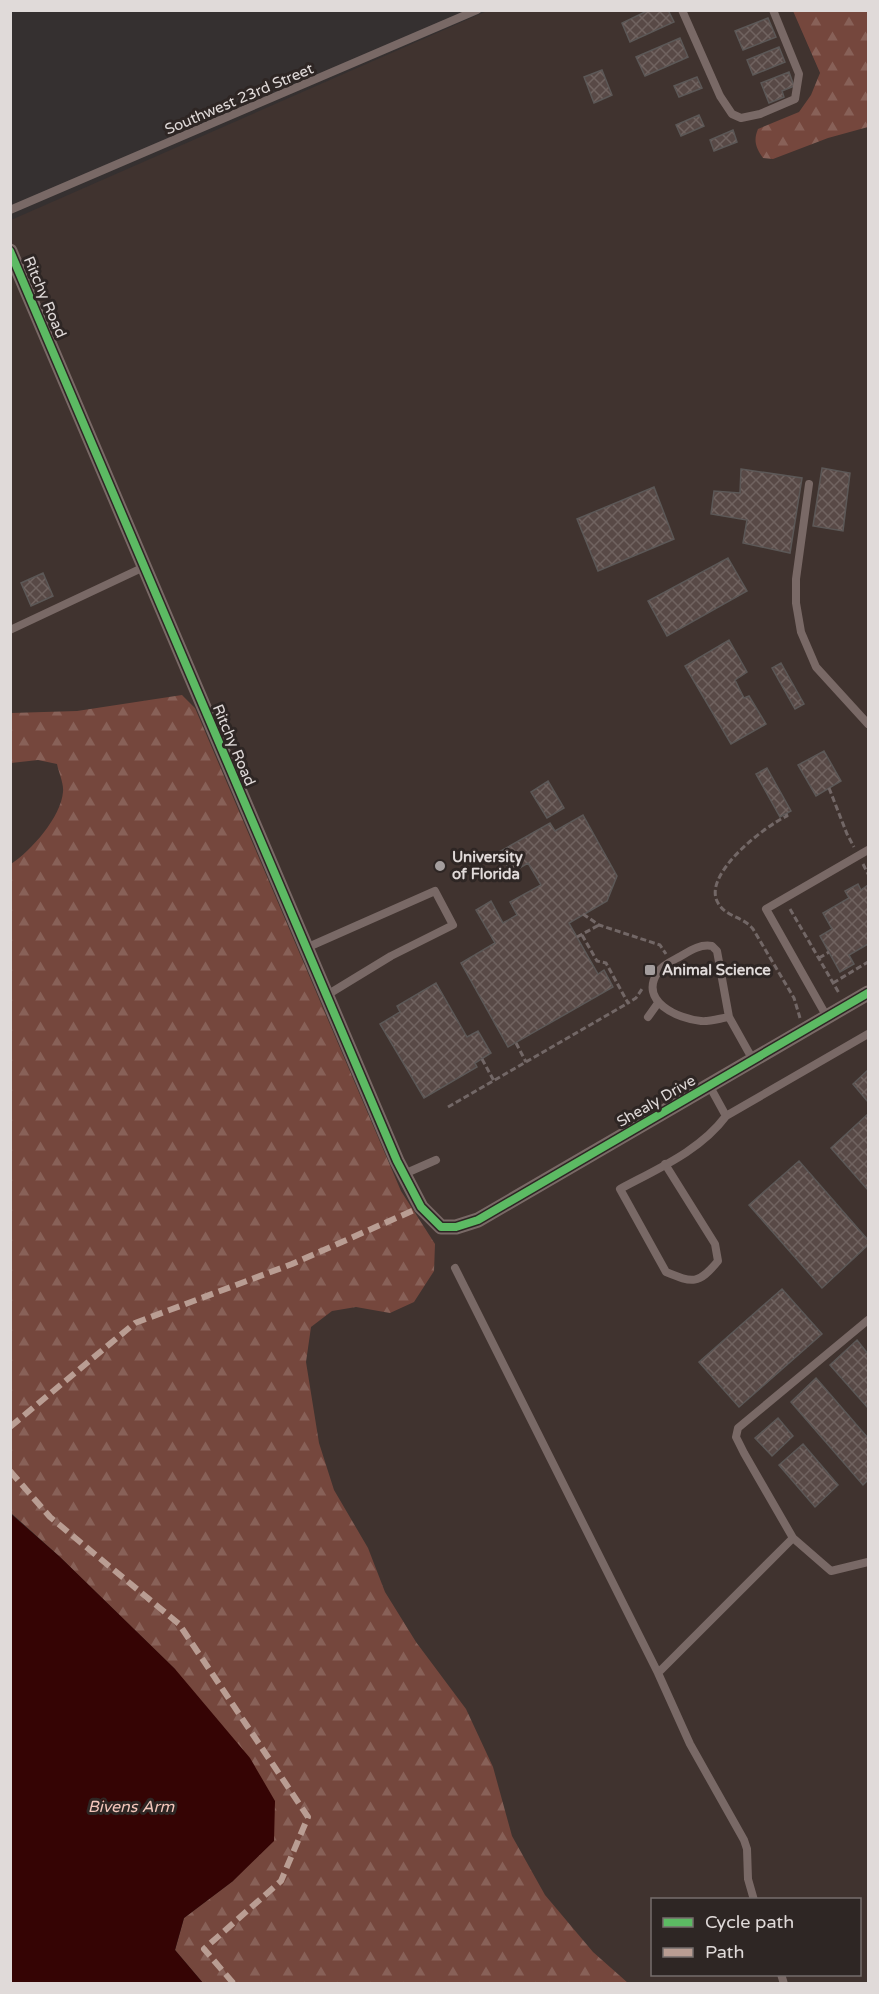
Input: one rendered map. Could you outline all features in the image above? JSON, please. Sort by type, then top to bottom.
[{"type":"street","name":"Ritchy Road","points":[[10,252],[306,948],[405,1174],[421,1207],[441,1227],[456,1227]]},
{"type":"street","name":"Shealy Drive","points":[[456,1227],[478,1220],[868,993]]},
{"type":"lane","name":"Southwest 23rd Street","points":[[10,210],[477,10]]},
{"type":"lane","points":[[682,10],[720,96],[732,114],[741,118],[760,114],[795,99],[800,74],[773,10]]},
{"type":"lane","points":[[809,484],[796,579],[796,603],[801,632],[816,667],[868,724]]},
{"type":"lane","points":[[10,630],[144,567]]},
{"type":"lane","points":[[827,1017],[766,909],[868,850]]},
{"type":"lane","points":[[306,948],[435,891],[453,925],[391,956],[327,995]]},
{"type":"lane","points":[[729,1017],[702,1021],[675,1014],[658,1003],[654,996],[658,971],[697,947],[712,946],[717,951],[729,1017],[753,1060]]},
{"type":"lane","points":[[648,1017],[658,1003]]},
{"type":"lane","points":[[665,1164],[715,1244],[718,1261],[706,1276],[688,1281],[666,1272],[620,1189],[700,1143],[716,1130],[726,1116],[868,1034]]},
{"type":"lane","points":[[709,1085],[726,1116]]},
{"type":"lane","points":[[405,1174],[436,1160]]},
{"type":"lane","points":[[455,1268],[658,1673],[690,1744],[744,1840],[747,1849],[748,1879],[754,1898]]},
{"type":"lane","points":[[868,1320],[738,1428],[736,1437],[793,1538],[831,1571],[868,1562]]},
{"type":"lane","points":[[658,1673],[793,1538]]},
{"type":"path","points":[[828,788],[854,847]]},
{"type":"path","points":[[862,862],[868,874]]},
{"type":"path","points":[[790,909],[841,997]]},
{"type":"path","points":[[583,915],[599,925],[660,945],[666,955],[675,950]]},
{"type":"path","points":[[578,937],[599,925]]},
{"type":"path","points":[[582,935],[597,961],[606,963],[628,1003]]},
{"type":"path","points":[[819,958],[829,952]]},
{"type":"path","points":[[833,983],[868,962]]},
{"type":"path","points":[[448,1107],[628,1003],[641,992],[644,985]]},
{"type":"path","points":[[516,1043],[526,1062]]},
{"type":"path","points":[[482,1059],[494,1081]]},
{"type":"shaded area","name":"University of Florida","points":[[487,11],[793,11],[830,97],[868,80],[868,1983],[203,1983],[60,1557],[11,1513],[11,220]]},
{"type":"green space","points":[[793,11],[868,11],[868,127],[828,138],[773,159],[763,158],[756,144],[758,129],[799,112],[811,95],[820,73]]},
{"type":"green space","points":[[182,695],[195,708],[401,1191],[435,1244],[434,1271],[414,1302],[390,1313],[356,1307],[332,1311],[311,1327],[306,1362],[319,1443],[334,1490],[368,1548],[385,1592],[416,1642],[466,1709],[493,1767],[512,1836],[545,1895],[593,1952],[628,1983],[203,1983],[175,1950],[184,1918],[233,1881],[175,1669],[60,1557],[11,1513],[11,864],[36,842],[51,822],[61,802],[63,789],[57,764],[38,760],[11,763],[11,713],[77,711]]},
{"type":"water","name":"Bivens Arm","points":[[10,1513],[60,1557],[175,1669],[250,1758],[275,1801],[274,1841],[233,1881],[184,1918],[175,1950],[203,1983],[11,1983]]},
{"type":"building","points":[[649,10],[668,10],[674,22],[630,42],[622,23]]},
{"type":"building","points":[[768,18],[776,37],[743,50],[735,31]]},
{"type":"building","points":[[680,38],[688,57],[645,76],[636,57]]},
{"type":"building","points":[[779,47],[785,62],[753,75],[747,60]]},
{"type":"building","points":[[602,70],[612,95],[594,103],[584,77]]},
{"type":"building","points":[[789,72],[794,86],[782,91],[784,97],[769,103],[761,83]]},
{"type":"building","points":[[697,77],[702,88],[679,97],[674,86]]},
{"type":"building","points":[[699,115],[704,126],[681,136],[676,125]]},
{"type":"building","points":[[733,130],[737,142],[714,151],[710,140]]},
{"type":"building","points":[[822,468],[850,473],[843,531],[813,526]]},
{"type":"building","points":[[741,469],[802,478],[790,553],[743,543],[747,520],[711,514],[714,491],[740,493]]},
{"type":"building","points":[[654,487],[674,539],[598,571],[577,519]]},
{"type":"building","points":[[728,558],[747,591],[667,636],[648,601]]},
{"type":"building","points":[[43,573],[53,596],[31,606],[21,583]]},
{"type":"building","points":[[729,640],[747,672],[735,680],[744,698],[749,696],[766,724],[731,744],[685,666]]},
{"type":"building","points":[[781,663],[804,704],[795,709],[772,668]]},
{"type":"building","points":[[824,751],[841,781],[816,796],[798,765]]},
{"type":"building","points":[[767,768],[791,811],[780,817],[756,774]]},
{"type":"building","points":[[548,781],[564,808],[547,818],[531,792]]},
{"type":"building","points":[[583,815],[617,876],[607,901],[569,923],[598,974],[604,970],[613,987],[508,1047],[461,963],[495,943],[476,910],[491,901],[503,923],[517,915],[510,902],[541,885],[528,863],[511,873],[499,852],[550,823],[555,831]]},
{"type":"building","points":[[858,884],[861,890],[868,885],[868,944],[849,955],[854,964],[840,972],[820,936],[832,929],[823,913],[849,898],[845,891]]},
{"type":"building","points":[[436,983],[467,1037],[478,1031],[491,1053],[475,1063],[477,1067],[424,1098],[380,1024],[400,1012],[397,1006]]},
{"type":"building","points":[[868,1070],[868,1102],[853,1084]]},
{"type":"building","points":[[868,1114],[868,1190],[831,1148]]},
{"type":"building","points":[[799,1161],[868,1240],[868,1245],[822,1288],[749,1205]]},
{"type":"building","points":[[782,1289],[822,1334],[739,1407],[699,1362]]},
{"type":"building","points":[[857,1340],[868,1354],[868,1408],[830,1365]]},
{"type":"building","points":[[816,1378],[868,1438],[868,1480],[863,1485],[791,1402]]},
{"type":"building","points":[[778,1418],[793,1436],[772,1456],[755,1438]]},
{"type":"building","points":[[803,1444],[838,1485],[815,1507],[779,1465]]},
{"type":"marked path","points":[[10,1427],[135,1323],[292,1264],[421,1207]]},
{"type":"marked path","points":[[10,1471],[50,1517],[179,1624],[308,1817],[281,1881],[204,1949],[234,1984]]},
{"type":"cycle path","points":[[10,251],[397,1161],[421,1207],[441,1227],[456,1227],[478,1220],[868,993]]},
{"type":"place","name":"University of Florida","points":[[440,866]]},
{"type":"place","name":"Animal Science","points":[[650,970]]}]
